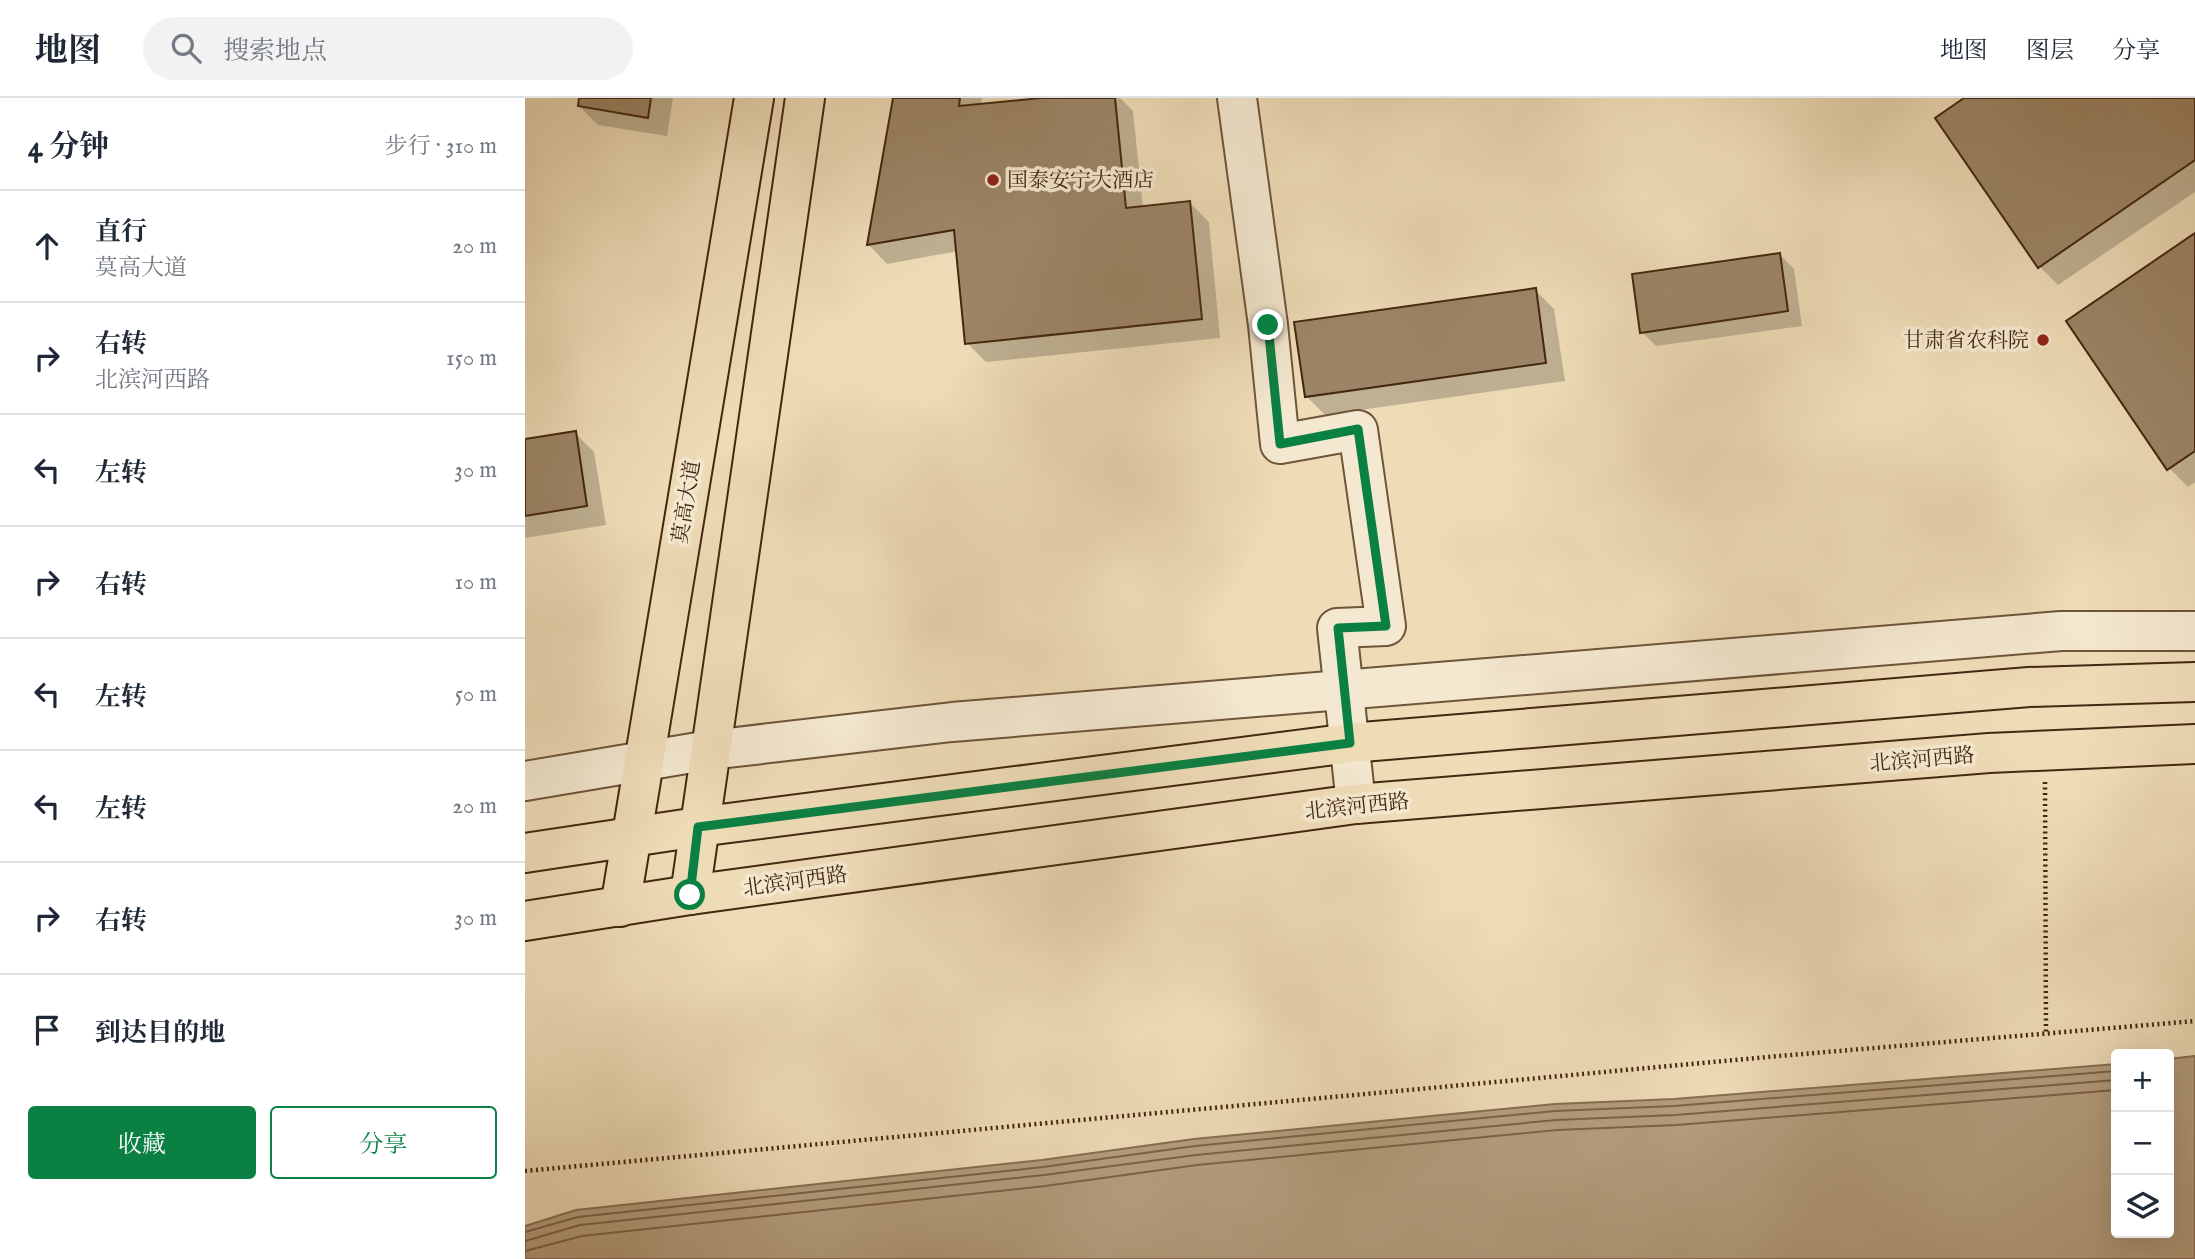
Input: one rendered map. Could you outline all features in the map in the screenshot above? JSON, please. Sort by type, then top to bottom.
[{"type":"main road","name":"莫高大道","points":[[620,906],[754,98]]},
{"type":"main road","points":[[690,895],[805,98]]},
{"type":"main road","points":[[525,853],[698,827],[1350,743],[2029,687],[2195,682]]},
{"type":"main road","points":[[2148,744],[2195,752]]},
{"type":"main road","name":"北滨河西路","points":[[525,921],[690,895],[1356,804],[2045,750],[2195,744]]},
{"type":"street","points":[[1237,98],[1268,325],[1280,444],[1358,429],[1386,626],[1338,628],[1356,804]]},
{"type":"street","points":[[525,781],[710,750],[952,722],[2061,631],[2195,631]]},
{"type":"path","points":[[2045,750],[2046,1034]]},
{"type":"path","points":[[525,1171],[1765,1057],[2195,1021]]},
{"type":"water","points":[[2195,1056],[2195,1259],[525,1259],[525,1226],[576,1210],[1042,1160],[1194,1139],[1555,1104],[1674,1099],[2111,1064],[2111,1238],[2174,1238],[2174,1058]]},
{"type":"building","points":[[579,98],[651,98],[648,118],[578,106]]},
{"type":"building","points":[[893,98],[960,98],[959,106],[1041,98],[1115,98],[1126,208],[1190,201],[1202,319],[965,344],[954,230],[867,245]]},
{"type":"building","points":[[1964,98],[2195,98],[2195,160],[2038,268],[1935,118]]},
{"type":"building","points":[[2195,233],[2195,451],[2167,470],[2066,321]]},
{"type":"building","points":[[1780,253],[1788,311],[1640,333],[1632,274]]},
{"type":"building","points":[[1536,288],[1546,363],[1305,397],[1294,322]]},
{"type":"building","points":[[576,431],[587,506],[525,516],[525,439]]},
{"type":"place","name":"国泰安宁大酒店","points":[[993,180]]},
{"type":"place","name":"甘肃省农科院","points":[[2043,340]]},
{"type":"route","points":[[690,895],[698,827],[1350,743],[1338,628],[1386,626],[1358,429],[1280,444],[1268,325]]}]
